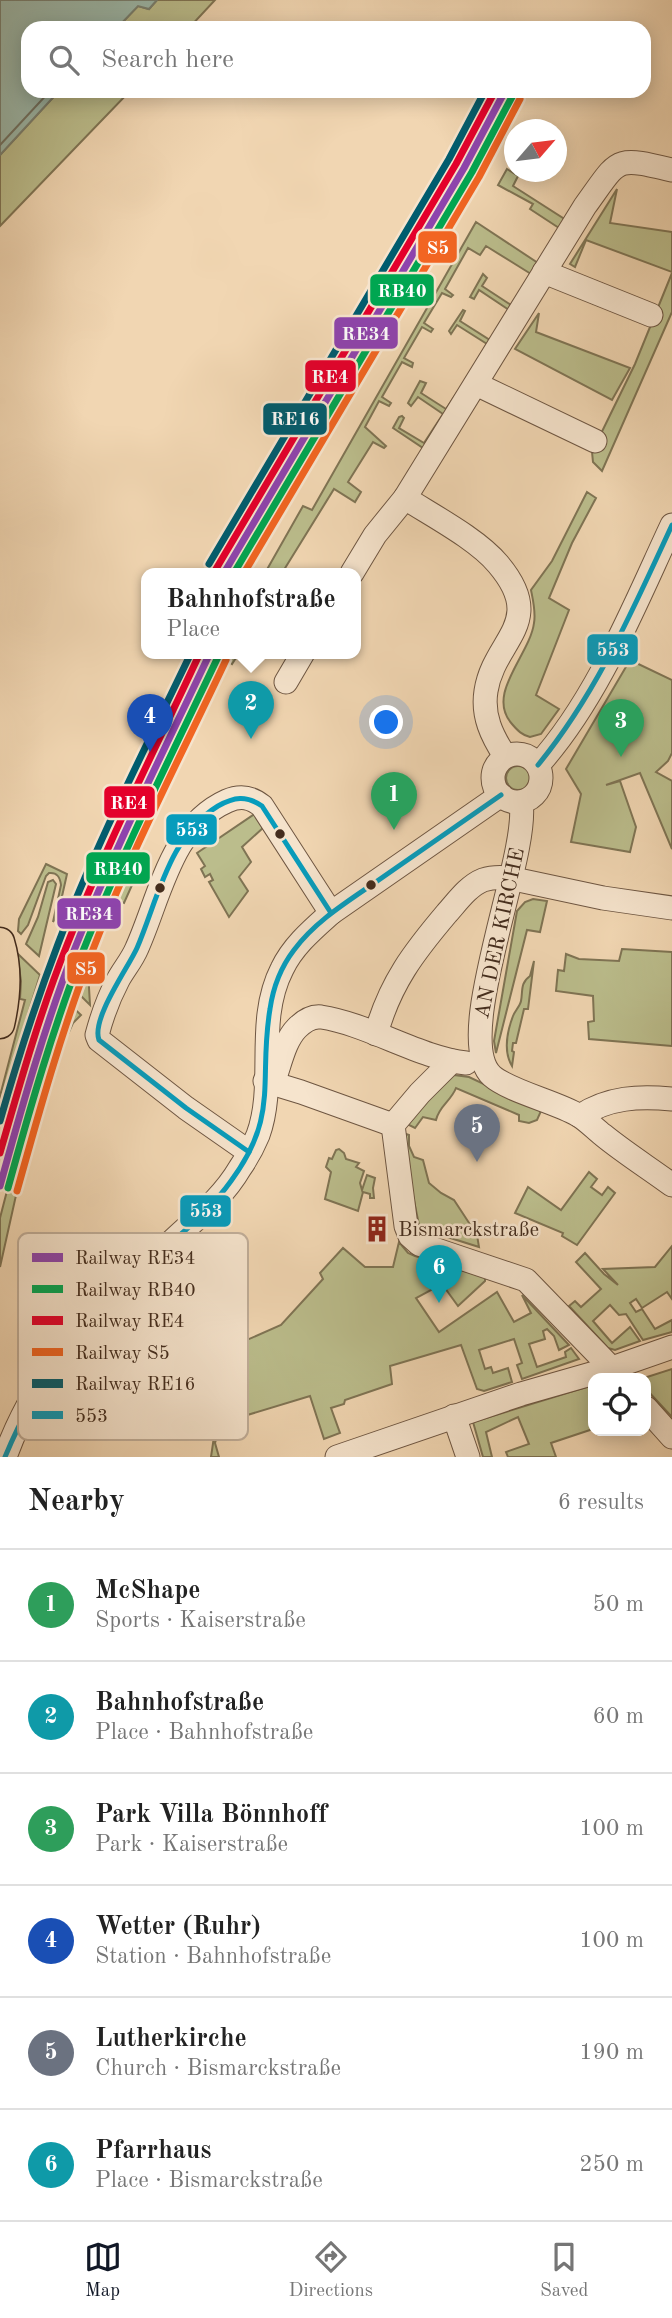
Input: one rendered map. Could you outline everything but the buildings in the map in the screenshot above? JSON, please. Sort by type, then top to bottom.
[{"type":"main road","points":[[0,1024],[5,977],[1,945]]},
{"type":"street","points":[[355,568],[375,535],[405,498],[585,206],[612,169],[628,161],[672,170]]},
{"type":"street","points":[[544,272],[651,315]]},
{"type":"street","points":[[476,384],[594,441]]},
{"type":"street","points":[[405,498],[483,550],[496,561],[512,584],[519,616],[486,688],[485,705],[491,732],[505,757]]},
{"type":"street","points":[[538,765],[563,736],[599,675],[672,525]]},
{"type":"street","points":[[182,1233],[230,1185],[260,1127],[269,1082],[267,1021],[281,970],[305,936],[331,913],[511,799],[530,799],[541,785],[542,775],[538,765],[525,754],[516,753],[505,757],[495,767],[494,783],[511,799]]},
{"type":"street","points":[[249,1152],[186,1108],[99,1040],[97,1035],[118,981],[134,955],[180,845],[199,818],[221,804],[232,799],[248,798],[262,806],[331,913]]},
{"type":"street","name":"AN DER KIRCHE","points":[[484,1065],[479,1050],[480,1029],[497,926],[521,826],[511,799]]},
{"type":"street","points":[[376,1034],[407,961],[475,884],[495,877],[509,878],[603,898],[672,908]]},
{"type":"street","points":[[269,1082],[290,1037],[305,1021],[319,1017],[452,1061],[484,1065],[493,1077],[580,1116],[672,1185]]},
{"type":"street","points":[[452,1061],[393,1125],[406,1226],[413,1240],[526,1280],[616,1373],[672,1347]]},
{"type":"street","points":[[269,1082],[393,1125]]},
{"type":"street","points":[[580,1116],[596,1105],[610,1101],[649,1097],[672,1099]]},
{"type":"street","points":[[337,1457],[520,1394],[588,1379]]},
{"type":"street","points":[[651,1414],[672,1437]]},
{"type":"street","points":[[454,1416],[468,1457]]},
{"type":"street","points":[[5,1457],[18,1425]]},
{"type":"green space","points":[[157,0],[215,0],[196,21],[124,21],[138,6],[149,9]]},
{"type":"green space","points":[[53,98],[123,98],[0,226],[0,155]]},
{"type":"green space","points":[[504,174],[504,182],[515,182],[513,186],[566,220],[559,228],[530,209],[533,204],[498,185]]},
{"type":"green space","points":[[617,189],[610,223],[672,232],[672,272],[586,240],[575,267],[570,264]]},
{"type":"green space","points":[[476,222],[538,263],[531,274],[486,246],[480,255],[468,248],[445,289],[453,295],[451,297],[442,293],[424,323],[433,329],[431,332],[422,327],[404,358],[413,363],[412,367],[402,362],[382,397],[391,403],[389,406],[379,401],[365,427],[386,446],[384,448],[373,442],[348,482],[361,492],[355,502],[334,489],[285,568],[268,568],[303,506],[312,510]]},
{"type":"green space","points":[[672,273],[672,312],[602,471],[593,462],[592,452],[635,364]]},
{"type":"green space","points":[[483,274],[487,278],[482,286],[511,305],[517,296],[521,298],[479,365],[476,362],[487,344],[457,325],[451,334],[449,331],[463,310],[465,311],[460,321],[490,340],[509,310],[479,290],[474,299],[470,297]]},
{"type":"green space","points":[[539,313],[536,332],[630,368],[612,400],[515,349]]},
{"type":"green space","points":[[420,381],[426,383],[421,393],[446,409],[458,391],[426,450],[393,428],[402,416],[404,418],[399,428],[424,443],[443,414],[418,397],[411,406],[408,403]]},
{"type":"green space","points":[[587,492],[596,498],[572,543],[549,598],[569,610],[536,695],[559,709],[541,734],[530,737],[516,729],[505,712],[503,700],[506,687],[531,635],[534,610],[531,590],[552,561]]},
{"type":"green space","points":[[220,659],[235,659],[232,664],[229,662],[206,708],[196,705]]},
{"type":"green space","points":[[630,660],[672,680],[672,753],[656,772],[672,781],[672,849],[640,773],[606,785],[620,781],[636,827],[630,852],[571,842],[581,794],[566,769]]},
{"type":"green space","points":[[518,766],[529,773],[530,778],[523,789],[518,790],[507,783],[506,778],[513,767]]},
{"type":"green space","points":[[256,813],[264,827],[242,847],[251,862],[239,877],[248,891],[229,917],[209,882],[213,880],[210,874],[205,877],[201,869],[205,866],[197,853]]},
{"type":"green space","points":[[126,859],[141,865],[124,903],[111,898]]},
{"type":"green space","points":[[46,864],[67,874],[58,914],[53,922],[61,885],[58,876],[49,873],[28,925],[21,934],[18,931],[19,919]]},
{"type":"green space","points":[[53,880],[56,884],[39,956],[26,944],[38,917],[48,882]]},
{"type":"green space","points":[[533,899],[547,901],[540,932],[527,930],[496,1053],[494,1041],[517,911],[525,902]]},
{"type":"green space","points":[[110,904],[114,908],[88,970],[90,1005],[74,989]]},
{"type":"green space","points":[[622,949],[672,952],[672,1046],[589,1039],[588,1022],[594,1021],[593,996],[556,991],[558,970],[564,971],[566,954],[579,959],[619,961]]},
{"type":"green space","points":[[17,953],[40,975],[10,1072],[0,1116],[0,1096],[25,1000],[20,999],[21,981]]},
{"type":"green space","points":[[534,961],[528,1009],[524,1009],[516,1043],[513,1043],[512,1066],[507,1048],[508,1035],[520,1003],[523,984],[530,976]]},
{"type":"green space","points":[[65,1000],[81,1015],[68,1034],[60,1039],[31,1128],[0,1267],[0,1218],[24,1125]]},
{"type":"green space","points":[[454,1075],[469,1077],[541,1111],[537,1120],[529,1123],[519,1121],[519,1115],[456,1088],[436,1120],[423,1117],[415,1128],[405,1123]]},
{"type":"green space","points":[[400,1132],[409,1135],[409,1146],[414,1157],[423,1160],[429,1183],[454,1200],[477,1235],[479,1247],[425,1230],[419,1225]]},
{"type":"green space","points":[[339,1149],[346,1159],[359,1163],[356,1167],[364,1171],[360,1183],[362,1190],[367,1175],[375,1178],[374,1198],[363,1192],[358,1211],[325,1199],[331,1172],[326,1167],[329,1158],[332,1159]]},
{"type":"green space","points":[[589,1172],[597,1179],[591,1187],[602,1195],[608,1187],[615,1193],[577,1245],[562,1236],[563,1233],[515,1213],[528,1187],[561,1210]]},
{"type":"green space","points":[[399,1242],[408,1253],[415,1256],[485,1277],[485,1281],[458,1306],[442,1284],[416,1298],[439,1332],[497,1292],[514,1322],[531,1313],[522,1295],[569,1345],[559,1350],[554,1336],[547,1329],[543,1331],[545,1339],[529,1344],[537,1367],[566,1357],[565,1352],[571,1348],[579,1359],[522,1379],[517,1365],[522,1363],[514,1339],[479,1350],[485,1369],[491,1367],[493,1373],[508,1368],[512,1382],[484,1391],[477,1389],[461,1345],[390,1366],[392,1384],[345,1400],[344,1404],[331,1408],[340,1433],[324,1439],[310,1396],[248,1415],[248,1339],[281,1325],[323,1279],[320,1273],[343,1248],[365,1267],[393,1267]]},
{"type":"green space","points":[[672,1246],[672,1299],[667,1292],[642,1308],[636,1299],[630,1303],[636,1312],[642,1309],[655,1329],[672,1320],[672,1332],[643,1340],[626,1314],[619,1315],[610,1305],[593,1321],[612,1343],[630,1327],[640,1341],[615,1350],[608,1348],[569,1306],[575,1301],[581,1307],[601,1289],[576,1262],[585,1253],[618,1285],[603,1269],[655,1267]]},
{"type":"green space","points":[[672,1369],[672,1417],[651,1394],[651,1376]]},
{"type":"green space","points":[[588,1387],[588,1431],[551,1443],[556,1457],[508,1457],[506,1452],[529,1444],[518,1417],[486,1432],[492,1457],[483,1457],[473,1422]]},
{"type":"green space","points":[[214,1440],[216,1440],[219,1457],[211,1457]]},
{"type":"water","points":[[0,0],[157,0],[149,9],[138,6],[124,21],[21,21],[21,98],[53,98],[0,155]]},
{"type":"rail line","name":"RE16","points":[[209,564],[449,159],[481,98]]},
{"type":"rail line","name":"RE4","points":[[217,568],[456,164],[491,98]]},
{"type":"rail line","name":"RE34","points":[[227,568],[464,168],[501,98]]},
{"type":"rail line","name":"RB40","points":[[237,568],[472,172],[511,98]]},
{"type":"rail line","name":"S5","points":[[247,568],[479,177],[520,99]]},
{"type":"rail line","name":"RE16","points":[[0,1121],[34,1010],[88,870],[188,659]]},
{"type":"rail line","name":"RE4","points":[[0,1153],[57,970],[114,834],[197,659]]},
{"type":"rail line","name":"RE34","points":[[0,1186],[25,1096],[75,948],[123,836],[207,659]]},
{"type":"rail line","name":"RB40","points":[[8,1188],[42,1068],[83,951],[131,840],[217,659]]},
{"type":"rail line","name":"S5","points":[[17,1191],[60,1044],[90,957],[138,844],[226,660]]},
{"type":"transit line","name":"553","points":[[538,765],[596,680],[672,525]]},
{"type":"transit line","name":"553","points":[[182,1233],[231,1181],[256,1136],[262,1116],[271,1001],[281,971],[294,950],[313,929],[336,910],[501,795]]},
{"type":"transit line","name":"553","points":[[249,1152],[186,1108],[99,1040],[100,1020],[137,948],[176,851],[201,819],[224,803],[245,799],[262,806],[331,913]]},
{"type":"transit line","name":"553","points":[[5,1457],[18,1429]]},
{"type":"place","name":"Bahnhofstraße","points":[[251,739]]},
{"type":"place","name":"Wetter (Ruhr)","points":[[150,752]]},
{"type":"place","name":"Park Villa Bönnhoff","points":[[621,757]]},
{"type":"place","name":"McShape","points":[[394,830]]},
{"type":"place","name":"Lutherkirche","points":[[477,1162]]},
{"type":"place","name":"Bismarckstraße","points":[[377,1229]]},
{"type":"place","name":"Pfarrhaus","points":[[439,1303]]}]
